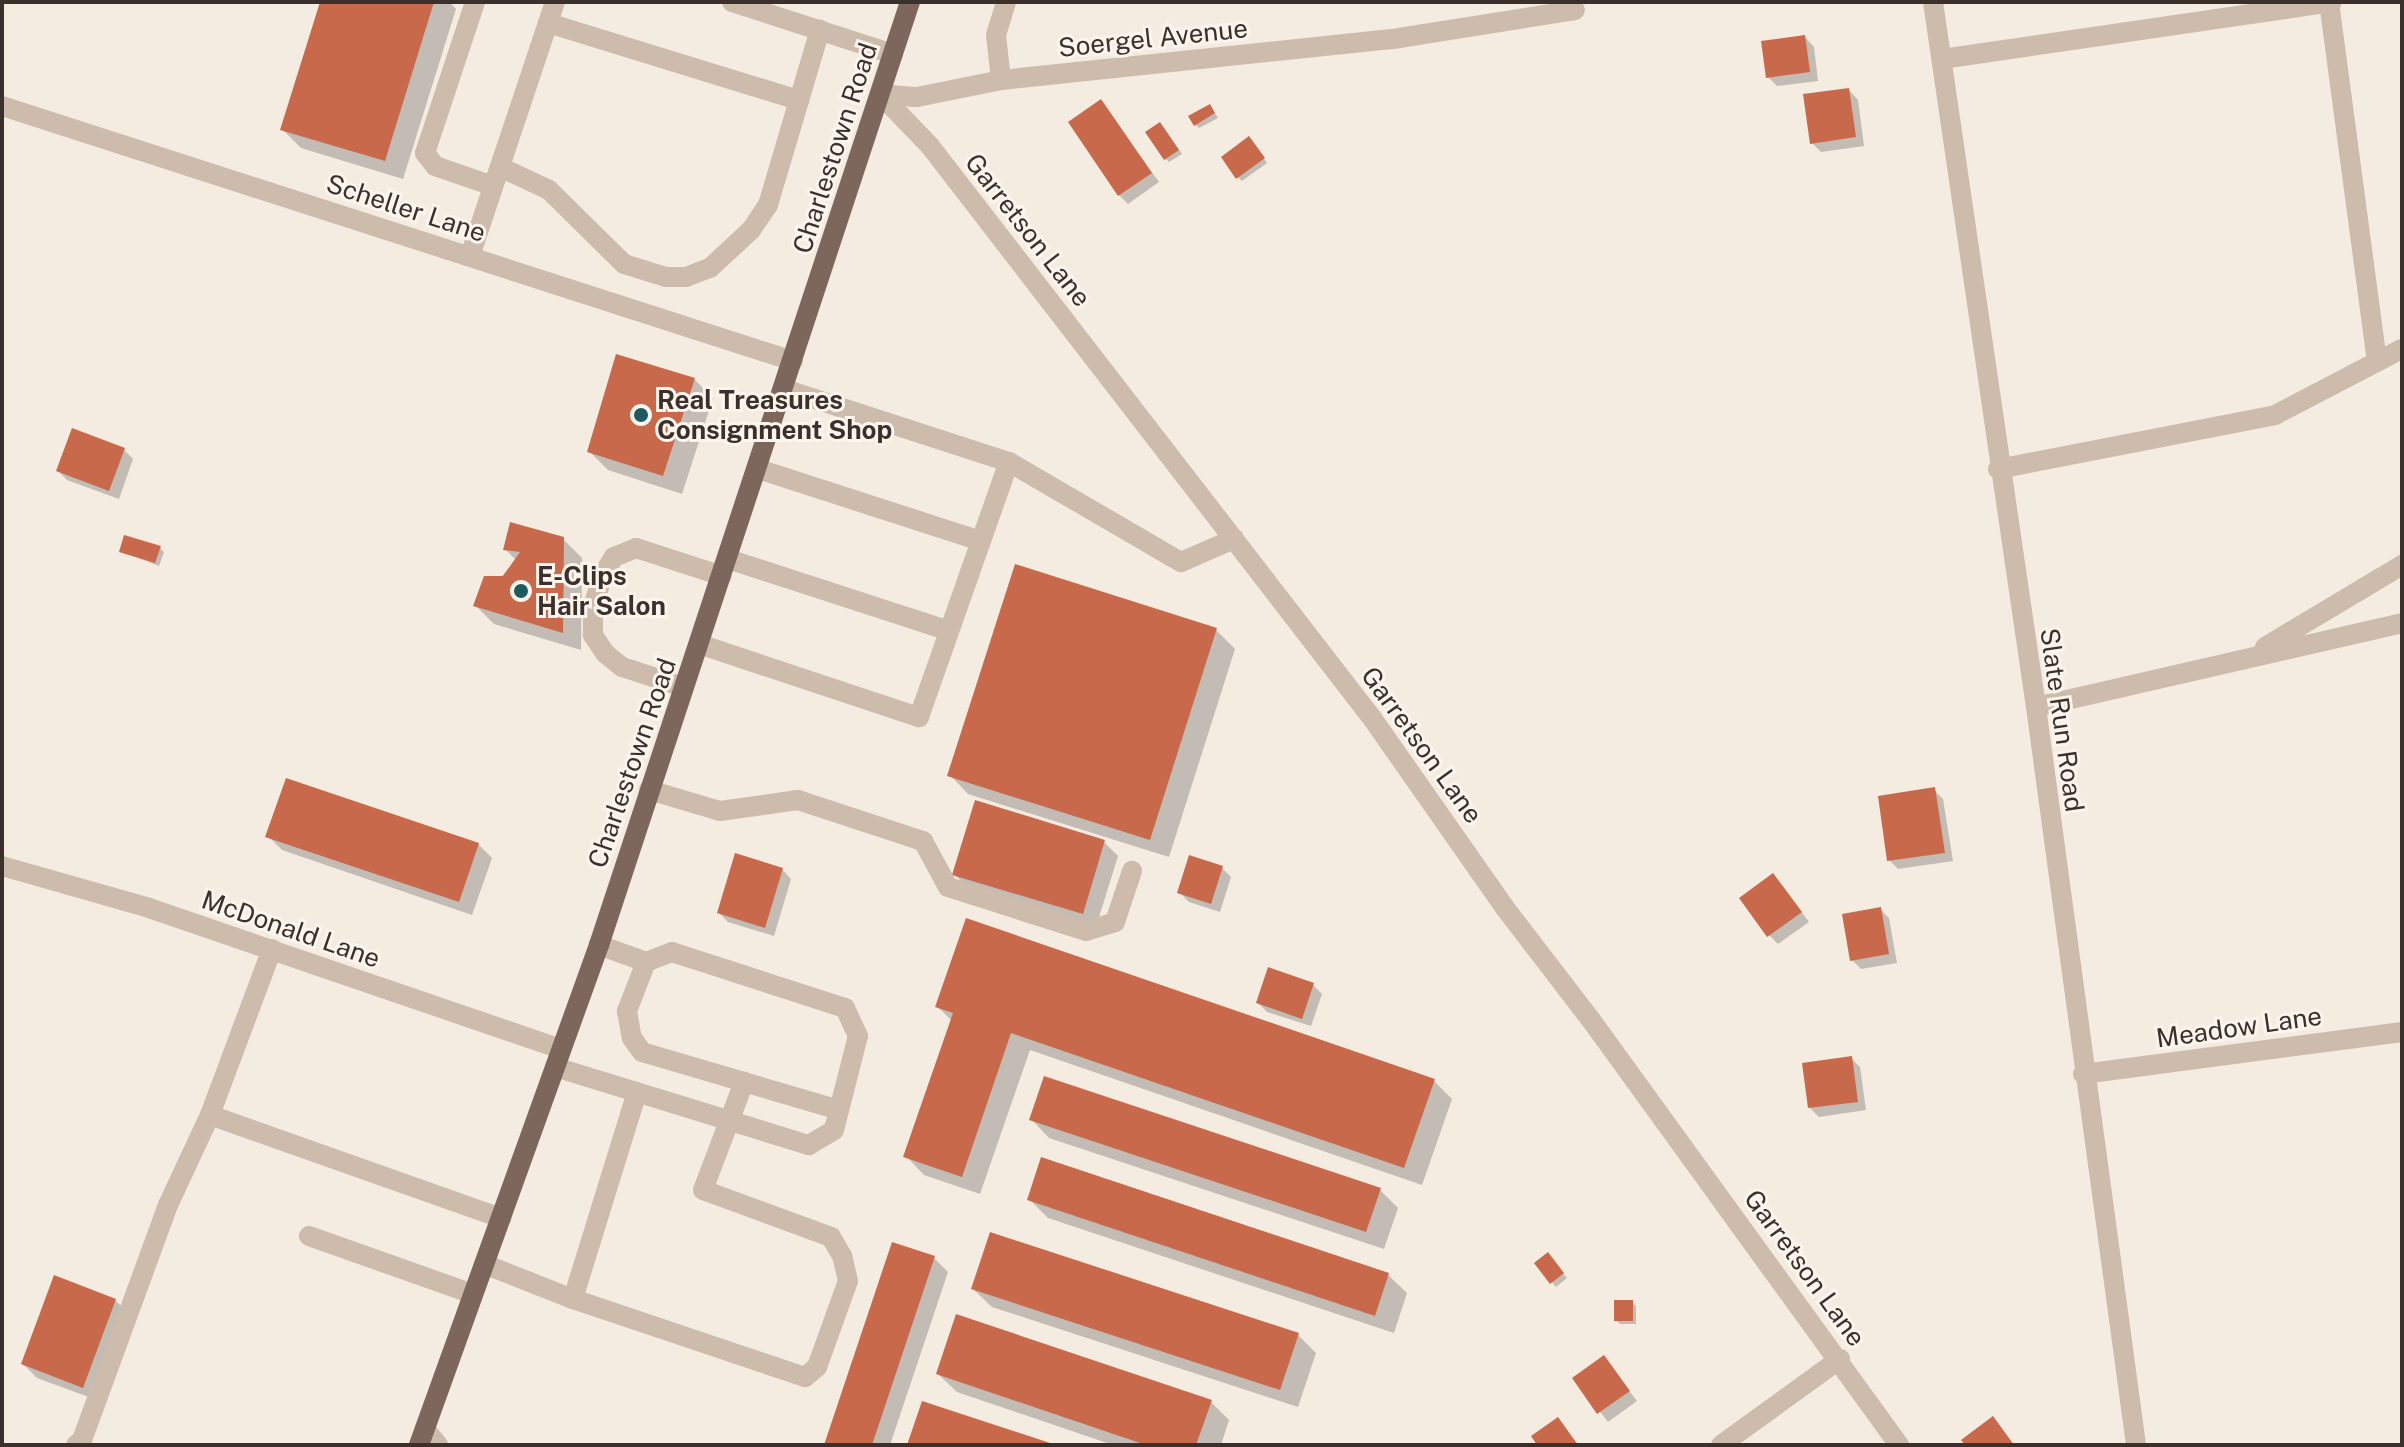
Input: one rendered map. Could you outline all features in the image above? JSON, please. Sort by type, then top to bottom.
[{"type":"main road","name":"Charlestown Road","points":[[427,1440],[473,1294],[599,945],[910,2]]},
{"type":"street","points":[[475,2],[425,153],[435,166],[549,190],[624,264],[666,277],[686,277],[710,268],[751,230],[768,205],[820,30]]},
{"type":"street","points":[[470,256],[555,2]]},
{"type":"street","points":[[732,2],[791,11],[820,30],[893,54]]},
{"type":"street","points":[[1001,80],[996,35],[1006,2]]},
{"type":"street","name":"Slate Run Road","points":[[1933,2],[1998,469],[2036,707],[2083,1074],[2136,1445]]},
{"type":"street","points":[[1942,59],[2330,2],[2377,362]]},
{"type":"street","name":"Soergel Avenue","points":[[880,94],[917,97],[1001,80],[1399,38],[1575,10]]},
{"type":"street","points":[[548,23],[799,100]]},
{"type":"street","name":"Garretson Lane","points":[[880,94],[930,146],[1372,718],[1505,908],[1840,1359],[1899,1445]]},
{"type":"street","name":"Scheller Lane","points":[[2,106],[793,361]]},
{"type":"street","points":[[1998,469],[2275,415],[2402,349]]},
{"type":"street","points":[[784,389],[1009,462],[1181,562],[1234,539]]},
{"type":"street","points":[[699,644],[919,717],[1009,462]]},
{"type":"street","points":[[758,469],[981,541]]},
{"type":"street","points":[[684,687],[622,667],[605,653],[593,635],[593,606],[603,575],[614,557],[636,548],[725,568],[949,631]]},
{"type":"street","points":[[2252,655],[2402,565]]},
{"type":"street","points":[[2036,707],[2402,623]]},
{"type":"street","points":[[649,790],[720,811],[798,800],[923,841],[948,887],[1086,931],[1115,922],[1132,871]]},
{"type":"street","name":"McDonald Lane","points":[[2,866],[149,908],[272,949],[558,1058],[637,1092],[809,1145],[834,1130],[839,1110]]},
{"type":"street","points":[[599,945],[646,962],[672,952],[845,1008],[858,1036],[839,1110],[642,1052],[632,1038],[627,1011],[646,962]]},
{"type":"street","points":[[84,1443],[168,1205],[210,1115],[272,949]]},
{"type":"street","name":"Meadow Lane","points":[[2083,1074],[2402,1032]]},
{"type":"street","points":[[484,1264],[573,1299],[805,1377],[817,1367],[848,1281],[842,1256],[831,1237],[703,1190],[744,1082]]},
{"type":"street","points":[[573,1299],[637,1092]]},
{"type":"street","points":[[210,1115],[501,1218]]},
{"type":"street","points":[[309,1236],[473,1294]]},
{"type":"street","points":[[1721,1445],[1840,1359]]},
{"type":"building","points":[[320,2],[434,2],[385,161],[280,130]]},
{"type":"building","points":[[1805,35],[1810,72],[1766,78],[1761,41]]},
{"type":"building","points":[[1849,88],[1856,137],[1810,144],[1803,94]]},
{"type":"building","points":[[1101,99],[1152,173],[1118,196],[1068,122]]},
{"type":"building","points":[[1210,104],[1215,113],[1194,126],[1188,116]]},
{"type":"building","points":[[1160,122],[1179,150],[1164,160],[1145,132]]},
{"type":"building","points":[[1249,136],[1265,158],[1236,179],[1221,157]]},
{"type":"building","name":"Real Treasures Consignment Shop","points":[[616,354],[695,378],[663,476],[587,452]]},
{"type":"building","points":[[72,428],[125,448],[109,491],[56,471]]},
{"type":"building","name":"E-Clips Hair Salon","points":[[510,522],[564,537],[563,633],[473,606],[484,576],[503,576],[520,552],[503,550]]},
{"type":"building","points":[[124,535],[161,546],[155,563],[119,552]]},
{"type":"building","points":[[1015,564],[1217,628],[1150,840],[947,776]]},
{"type":"building","points":[[286,778],[479,843],[459,902],[265,837]]},
{"type":"building","points":[[1935,787],[1945,853],[1887,861],[1878,796]]},
{"type":"building","points":[[975,800],[1105,840],[1083,914],[952,875]]},
{"type":"building","points":[[735,853],[783,868],[765,928],[717,913]]},
{"type":"building","points":[[1189,855],[1223,866],[1211,904],[1177,893]]},
{"type":"building","points":[[1773,873],[1802,912],[1767,937],[1739,898]]},
{"type":"building","points":[[1881,907],[1889,954],[1850,961],[1842,914]]},
{"type":"building","points":[[966,918],[1435,1079],[1404,1168],[1011,1033],[962,1177],[903,1157],[953,1013],[935,1007]]},
{"type":"building","points":[[1268,967],[1314,983],[1302,1019],[1256,1003]]},
{"type":"building","points":[[1852,1056],[1858,1102],[1808,1108],[1802,1063]]},
{"type":"building","points":[[1044,1076],[1381,1188],[1366,1232],[1029,1120]]},
{"type":"building","points":[[1041,1157],[1389,1273],[1375,1316],[1027,1200]]},
{"type":"building","points":[[990,1232],[1299,1333],[1280,1390],[971,1289]]},
{"type":"building","points":[[892,1242],[935,1256],[872,1445],[824,1445]]},
{"type":"building","points":[[1548,1252],[1564,1273],[1550,1284],[1534,1263]]},
{"type":"building","points":[[54,1275],[116,1299],[83,1388],[21,1364]]},
{"type":"building","points":[[1614,1300],[1633,1300],[1633,1321],[1614,1321]]},
{"type":"building","points":[[956,1314],[1212,1400],[1196,1445],[1146,1445],[936,1374]]},
{"type":"building","points":[[1604,1355],[1630,1391],[1597,1414],[1572,1378]]},
{"type":"building","points":[[922,1401],[1053,1444],[1053,1445],[907,1445]]},
{"type":"building","points":[[1993,1416],[2014,1445],[1965,1445],[1961,1440]]},
{"type":"building","points":[[1558,1417],[1578,1445],[1537,1445],[1531,1436]]},
{"type":"place","name":"Real Treasures Consignment Shop","points":[[641,415]]},
{"type":"place","name":"E-Clips Hair Salon","points":[[521,591]]}]
